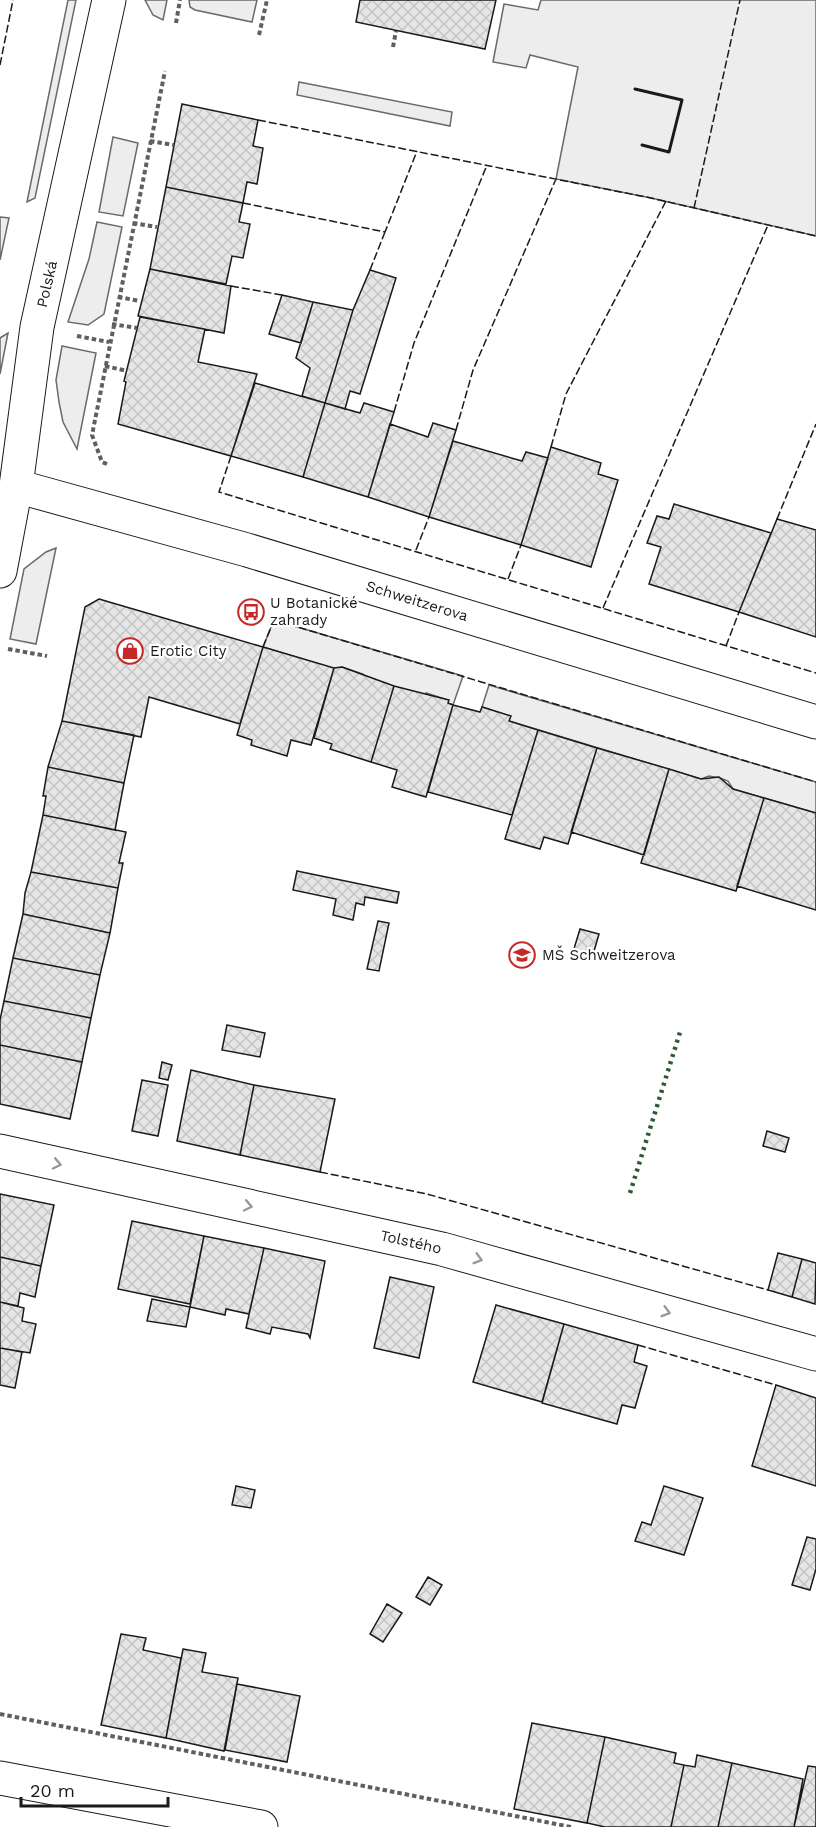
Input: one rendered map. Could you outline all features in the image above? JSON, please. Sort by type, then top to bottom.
[{"type":"street","name":"Polská","points":[[0,571],[16,486],[37,327],[110,0]]},
{"type":"street","name":"Schweitzerova","points":[[16,486],[258,554],[816,722]]},
{"type":"street","name":"Tolstého","points":[[0,1151],[442,1249],[816,1354]]},
{"type":"street","points":[[0,1778],[261,1827]]},
{"type":"path","points":[[176,23],[180,0]]},
{"type":"path","points":[[260,35],[267,0]]},
{"type":"path","points":[[393,47],[396,31]]},
{"type":"path","points":[[114,466],[102,462],[92,435],[112,324],[165,71]]},
{"type":"path","points":[[150,141],[174,145]]},
{"type":"path","points":[[133,223],[157,227]]},
{"type":"path","points":[[118,297],[140,301]]},
{"type":"path","points":[[112,324],[137,328]]},
{"type":"path","points":[[75,335],[109,342]]},
{"type":"path","points":[[105,366],[127,370]]},
{"type":"path","points":[[8,649],[47,656]]},
{"type":"path","points":[[0,1714],[571,1827]]},
{"type":"shaded area","points":[[68,0],[76,0],[35,198],[27,202]]},
{"type":"shaded area","points":[[145,0],[167,0],[163,20],[153,15]]},
{"type":"shaded area","points":[[189,0],[257,0],[252,22],[195,10],[190,7]]},
{"type":"shaded area","points":[[541,0],[816,0],[816,236],[556,179],[578,67],[530,55],[526,68],[493,62],[504,4],[538,10]]},
{"type":"shaded area","points":[[299,82],[452,112],[450,126],[297,95]]},
{"type":"shaded area","points":[[113,137],[138,143],[123,216],[99,212]]},
{"type":"shaded area","points":[[0,217],[9,218],[0,260]]},
{"type":"shaded area","points":[[97,222],[122,227],[104,314],[88,325],[68,322],[89,259]]},
{"type":"shaded area","points":[[8,333],[0,374],[0,338]]},
{"type":"shaded area","points":[[62,346],[96,353],[77,449],[63,422],[59,402],[56,380]]},
{"type":"shaded area","points":[[56,548],[36,644],[10,639],[24,569],[46,552]]},
{"type":"shaded area","points":[[274,620],[463,676],[453,705],[448,703],[448,700],[426,693],[424,696],[365,678],[363,674],[342,667],[338,670],[263,647]]},
{"type":"shaded area","points":[[489,685],[816,782],[816,813],[733,789],[728,781],[720,778],[709,776],[701,779],[509,721],[510,716],[482,707]]},
{"type":"building","points":[[360,0],[496,0],[485,49],[356,22]]},
{"type":"building","points":[[182,104],[258,120],[253,146],[263,148],[257,184],[247,182],[243,203],[166,187]]},
{"type":"building","points":[[166,187],[243,203],[239,222],[250,224],[243,258],[232,256],[226,284],[150,269]]},
{"type":"building","points":[[150,269],[231,286],[224,333],[138,316]]},
{"type":"building","points":[[370,270],[396,278],[360,394],[350,391],[345,409],[325,403],[353,310]]},
{"type":"building","points":[[282,295],[313,302],[301,343],[269,334]]},
{"type":"building","points":[[313,302],[353,310],[325,403],[302,396],[310,368],[296,358]]},
{"type":"building","points":[[140,317],[205,329],[198,362],[257,374],[231,456],[118,424],[126,382],[124,381]]},
{"type":"building","points":[[255,383],[325,403],[303,477],[231,456]]},
{"type":"building","points":[[325,403],[360,413],[364,403],[394,412],[368,497],[303,477]]},
{"type":"building","points":[[433,423],[456,430],[429,517],[368,497],[390,424],[428,437]]},
{"type":"building","points":[[453,441],[522,461],[526,452],[548,458],[521,545],[429,517]]},
{"type":"building","points":[[551,447],[601,463],[598,474],[618,480],[591,567],[521,545]]},
{"type":"building","points":[[674,504],[771,533],[739,612],[649,584],[661,547],[647,543],[657,516],[669,519]]},
{"type":"building","points":[[777,519],[816,530],[816,637],[739,612]]},
{"type":"building","points":[[99,599],[263,647],[240,724],[149,697],[141,737],[62,721],[85,607]]},
{"type":"building","points":[[263,647],[334,668],[311,745],[291,740],[287,756],[251,745],[252,740],[237,735]]},
{"type":"building","points":[[342,667],[394,686],[371,762],[330,749],[332,744],[314,738],[334,668]]},
{"type":"building","points":[[394,686],[449,700],[448,703],[453,705],[426,797],[392,787],[397,770],[371,762]]},
{"type":"building","points":[[453,705],[480,712],[482,707],[511,716],[509,721],[538,730],[512,815],[428,792]]},
{"type":"building","points":[[62,721],[134,735],[124,783],[48,767]]},
{"type":"building","points":[[538,730],[597,748],[568,844],[544,837],[540,849],[505,839]]},
{"type":"building","points":[[597,748],[669,769],[644,855],[571,832]]},
{"type":"building","points":[[48,767],[124,783],[115,830],[43,815],[46,796],[43,796]]},
{"type":"building","points":[[669,769],[701,779],[719,777],[733,789],[764,798],[736,891],[641,863]]},
{"type":"building","points":[[764,798],[816,813],[816,910],[737,886]]},
{"type":"building","points":[[43,815],[126,832],[119,863],[123,863],[118,888],[31,872]]},
{"type":"building","points":[[297,871],[399,892],[397,903],[365,897],[364,905],[356,903],[353,920],[333,915],[336,899],[293,890]]},
{"type":"building","points":[[31,872],[118,888],[110,933],[23,914],[25,893]]},
{"type":"building","points":[[23,914],[110,933],[100,975],[13,958]]},
{"type":"building","points":[[378,921],[389,923],[379,971],[367,969]]},
{"type":"building","points":[[580,929],[599,934],[592,958],[573,952]]},
{"type":"building","points":[[13,958],[100,975],[91,1018],[4,1001]]},
{"type":"building","points":[[4,1001],[91,1018],[82,1062],[0,1045],[0,1020]]},
{"type":"building","points":[[227,1025],[265,1033],[260,1057],[222,1050]]},
{"type":"building","points":[[0,1045],[82,1062],[70,1119],[0,1104]]},
{"type":"building","points":[[162,1062],[172,1065],[168,1080],[159,1078]]},
{"type":"building","points":[[191,1070],[254,1085],[240,1155],[177,1141]]},
{"type":"building","points":[[142,1080],[168,1085],[158,1136],[132,1131]]},
{"type":"building","points":[[254,1085],[335,1099],[320,1172],[240,1155]]},
{"type":"building","points":[[767,1131],[789,1138],[785,1152],[763,1146]]},
{"type":"building","points":[[0,1194],[54,1205],[41,1266],[0,1257]]},
{"type":"building","points":[[132,1221],[204,1236],[190,1304],[118,1289]]},
{"type":"building","points":[[204,1236],[264,1248],[249,1314],[226,1309],[225,1315],[190,1307]]},
{"type":"building","points":[[264,1248],[325,1261],[310,1338],[308,1334],[272,1327],[270,1334],[246,1328]]},
{"type":"building","points":[[778,1253],[802,1259],[792,1297],[768,1290]]},
{"type":"building","points":[[0,1257],[41,1266],[35,1297],[20,1293],[18,1306],[0,1302]]},
{"type":"building","points":[[802,1259],[816,1263],[815,1304],[792,1297]]},
{"type":"building","points":[[390,1277],[434,1287],[419,1358],[374,1348]]},
{"type":"building","points":[[152,1299],[190,1307],[186,1327],[147,1321]]},
{"type":"building","points":[[0,1302],[24,1308],[22,1321],[36,1324],[30,1353],[0,1348]]},
{"type":"building","points":[[496,1305],[564,1324],[542,1402],[473,1382]]},
{"type":"building","points":[[564,1324],[638,1345],[634,1362],[647,1366],[635,1408],[622,1405],[617,1424],[542,1403]]},
{"type":"building","points":[[0,1348],[22,1352],[15,1388],[0,1385]]},
{"type":"building","points":[[776,1385],[816,1398],[816,1486],[752,1466]]},
{"type":"building","points":[[236,1486],[255,1490],[251,1508],[232,1505]]},
{"type":"building","points":[[664,1486],[703,1498],[684,1555],[635,1541],[642,1522],[651,1525]]},
{"type":"building","points":[[807,1537],[816,1539],[816,1569],[810,1590],[792,1585]]},
{"type":"building","points":[[428,1577],[442,1585],[430,1605],[416,1597]]},
{"type":"building","points":[[387,1604],[402,1613],[383,1642],[370,1634]]},
{"type":"building","points":[[121,1634],[146,1638],[143,1650],[181,1658],[166,1738],[101,1725]]},
{"type":"building","points":[[183,1649],[206,1653],[202,1672],[238,1678],[224,1751],[166,1738]]},
{"type":"building","points":[[237,1684],[300,1696],[287,1762],[225,1750]]},
{"type":"building","points":[[532,1723],[605,1737],[587,1823],[514,1809]]},
{"type":"building","points":[[605,1737],[676,1753],[674,1763],[684,1765],[671,1827],[605,1827],[587,1823]]},
{"type":"building","points":[[697,1755],[732,1763],[718,1827],[671,1827],[684,1765],[695,1767]]},
{"type":"building","points":[[732,1763],[803,1779],[794,1827],[718,1827]]},
{"type":"building","points":[[808,1766],[816,1767],[816,1827],[794,1827]]},
{"type":"hedge","points":[[630,1193],[681,1029]]},
{"type":"fence","points":[[0,65],[13,0]]},
{"type":"fence","points":[[694,208],[740,0]]},
{"type":"fence","points":[[258,120],[651,198],[816,236]]},
{"type":"fence","points":[[243,203],[385,232],[417,151]]},
{"type":"fence","points":[[394,412],[414,343],[487,165]]},
{"type":"fence","points":[[456,430],[473,370],[556,179]]},
{"type":"fence","points":[[551,447],[566,394],[666,201]]},
{"type":"fence","points":[[603,608],[768,225]]},
{"type":"fence","points":[[370,270],[385,232]]},
{"type":"fence","points":[[231,286],[282,295]]},
{"type":"fence","points":[[777,519],[816,424]]},
{"type":"fence","points":[[231,456],[219,492],[816,673]]},
{"type":"fence","points":[[416,550],[429,517]]},
{"type":"fence","points":[[508,579],[521,545]]},
{"type":"fence","points":[[726,646],[739,612]]},
{"type":"fence","points":[[263,647],[274,620],[816,782]]},
{"type":"fence","points":[[320,1172],[427,1194],[768,1290]]},
{"type":"fence","points":[[638,1345],[776,1385]]},
{"type":"wall","points":[[635,89],[682,100],[669,152],[642,145]]},
{"type":"place","name":"U Botanické zahrady","points":[[251,612]]},
{"type":"place","name":"Erotic City","points":[[130,651]]},
{"type":"place","name":"MŠ Schweitzerova","points":[[522,955]]}]
